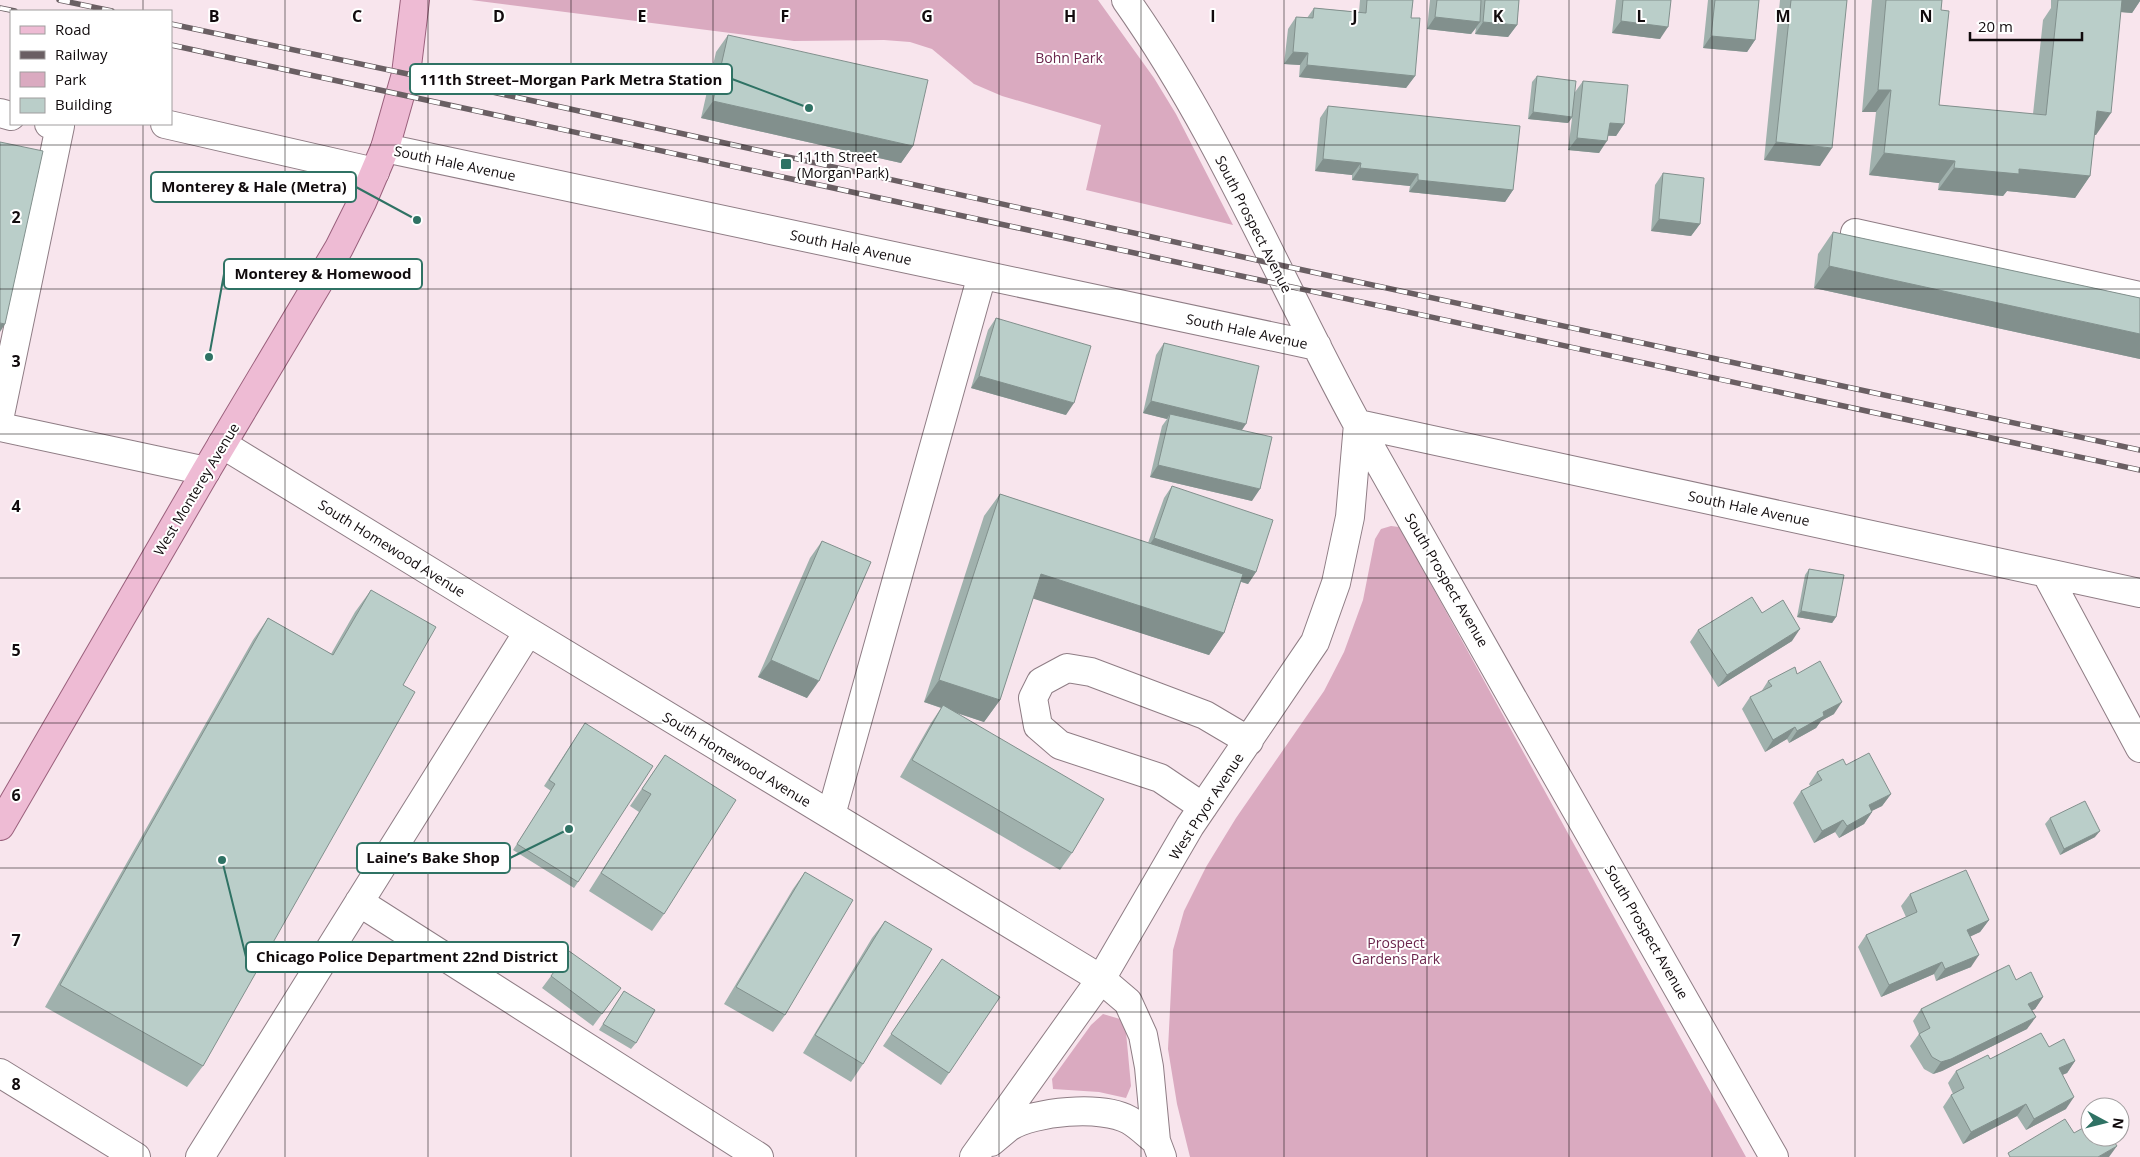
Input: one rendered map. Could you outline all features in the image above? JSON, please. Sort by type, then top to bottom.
[{"type":"main road","name":"West Monterey Avenue","points":[[0,826],[206,471],[339,248],[380,160],[406,74],[415,0]]},
{"type":"street","name":"South Prospect Avenue","points":[[1126,0],[1141,21],[1205,128],[1358,424],[1774,1157]]},
{"type":"street","points":[[0,415],[57,125]]},
{"type":"street","name":"South Hale Avenue","points":[[171,125],[380,160],[982,275],[1317,346]]},
{"type":"street","points":[[1855,233],[2140,296]]},
{"type":"street","points":[[830,815],[982,275]]},
{"type":"street","name":"South Hale Avenue","points":[[1358,424],[2140,593]]},
{"type":"street","name":"West Pryor Avenue","points":[[974,1157],[1101,979],[1203,807],[1315,642],[1336,584],[1350,517],[1358,424]]},
{"type":"street","points":[[0,427],[206,471]]},
{"type":"street","name":"South Homewood Avenue","points":[[222,444],[1101,979],[1128,1002],[1143,1035],[1159,1149]]},
{"type":"street","points":[[2046,572],[2140,748]]},
{"type":"street","points":[[200,1157],[528,632]]},
{"type":"street","points":[[1203,807],[1160,778],[1060,745],[1038,726],[1033,698],[1041,682],[1067,668],[1091,672],[1204,715],[1249,741]]},
{"type":"street","points":[[359,902],[759,1157]]},
{"type":"street","points":[[0,1073],[136,1157]]},
{"type":"street","name":"South Homewood Avenue","points":[[974,1157],[1010,1126],[1037,1116],[1064,1111],[1097,1112],[1128,1119],[1159,1149]]},
{"type":"green space","name":"Bohn Park","points":[[471,0],[1098,0],[1154,78],[1176,114],[1233,225],[1086,190],[1101,125],[1002,96],[974,84],[932,49],[910,42],[884,40],[794,41]]},
{"type":"green space","name":"Prospect Gardens Park","points":[[1391,526],[1399,527],[1405,537],[1746,1157],[1190,1157],[1177,1104],[1168,1049],[1173,950],[1184,911],[1206,867],[1236,818],[1324,691],[1344,652],[1363,600],[1375,539],[1381,529]]},
{"type":"green space","points":[[1103,1014],[1120,1019],[1126,1032],[1131,1086],[1126,1098],[1099,1092],[1053,1089],[1052,1079],[1091,1025]]},
{"type":"building","points":[[1367,0],[1413,0],[1411,18],[1420,18],[1415,76],[1307,65],[1308,53],[1293,52],[1296,17],[1313,18],[1314,8],[1366,13]]},
{"type":"building","points":[[1437,0],[1481,0],[1480,22],[1435,17]]},
{"type":"building","points":[[1485,0],[1519,0],[1517,25],[1483,22]]},
{"type":"building","points":[[1623,0],[1671,0],[1668,27],[1621,21]]},
{"type":"building","points":[[1715,0],[1759,0],[1755,40],[1711,36]]},
{"type":"building","points":[[1791,0],[1847,0],[1832,148],[1776,142]]},
{"type":"building","points":[[1886,0],[1942,0],[1941,10],[1949,11],[1939,105],[2046,115],[2058,0],[2122,0],[2111,113],[2097,111],[2090,176],[2019,169],[2019,174],[1954,168],[1955,161],[1884,153],[1891,90],[1878,90]]},
{"type":"building","points":[[728,35],[928,80],[913,146],[713,101]]},
{"type":"building","points":[[1537,76],[1576,81],[1572,117],[1533,112]]},
{"type":"building","points":[[1583,81],[1628,85],[1624,124],[1610,123],[1607,141],[1577,138]]},
{"type":"building","points":[[1328,106],[1520,126],[1513,190],[1418,180],[1418,174],[1360,168],[1361,163],[1323,159]]},
{"type":"building","points":[[0,142],[43,151],[5,324],[0,323]]},
{"type":"building","points":[[1663,173],[1704,178],[1700,224],[1659,219]]},
{"type":"building","points":[[1833,232],[2140,298],[2140,334],[1829,266]]},
{"type":"building","points":[[996,318],[1091,346],[1074,403],[979,376]]},
{"type":"building","points":[[1164,343],[1259,366],[1246,424],[1151,401]]},
{"type":"building","points":[[1170,414],[1272,437],[1260,489],[1158,465]]},
{"type":"building","points":[[1172,486],[1273,520],[1256,572],[1154,538]]},
{"type":"building","points":[[1000,494],[1243,574],[1224,633],[1041,574],[1000,700],[939,680]]},
{"type":"building","points":[[822,541],[871,562],[819,681],[771,660]]},
{"type":"building","points":[[1809,569],[1844,575],[1836,617],[1801,611]]},
{"type":"building","points":[[371,590],[436,627],[403,685],[415,692],[203,1066],[60,985],[268,618],[333,655]]},
{"type":"building","points":[[1752,597],[1762,613],[1783,600],[1800,629],[1727,675],[1698,630]]},
{"type":"building","points":[[1820,661],[1842,702],[1823,712],[1824,716],[1797,731],[1795,727],[1773,740],[1750,697],[1772,686],[1768,681],[1795,667],[1797,674]]},
{"type":"building","points":[[943,705],[1104,799],[1072,853],[912,760]]},
{"type":"building","points":[[585,723],[653,766],[578,882],[517,844],[555,784],[549,780]]},
{"type":"building","points":[[1869,753],[1891,794],[1869,805],[1872,812],[1847,826],[1843,820],[1822,831],[1801,791],[1822,780],[1817,772],[1843,759],[1846,765]]},
{"type":"building","points":[[665,755],[736,800],[664,914],[601,873],[651,794],[642,789]]},
{"type":"building","points":[[2085,801],[2100,831],[2064,849],[2050,818]]},
{"type":"building","points":[[1966,870],[1989,920],[1967,930],[1979,955],[1945,969],[1942,962],[1889,985],[1866,935],[1917,912],[1910,894]]},
{"type":"building","points":[[805,872],[853,900],[785,1015],[736,987]]},
{"type":"building","points":[[885,921],[932,949],[863,1064],[815,1035]]},
{"type":"building","points":[[569,951],[621,988],[602,1014],[551,976]]},
{"type":"building","points":[[942,959],[1000,997],[949,1073],[891,1034]]},
{"type":"building","points":[[2009,965],[2016,980],[2031,972],[2043,997],[2028,1004],[2036,1017],[1951,1059],[1941,1062],[1932,1057],[1919,1034],[1930,1028],[1921,1009]]},
{"type":"building","points":[[624,991],[655,1010],[636,1043],[603,1024]]},
{"type":"building","points":[[2041,1033],[2049,1047],[2064,1039],[2075,1061],[2059,1068],[2074,1097],[2034,1119],[2026,1104],[1971,1132],[1951,1095],[1964,1088],[1956,1071],[1988,1055],[1990,1059]]},
{"type":"building","points":[[2065,1119],[2074,1133],[2080,1130],[2080,1147],[2115,1147],[2098,1157],[2010,1157],[2008,1153]]},
{"type":"railway","points":[[59,0],[107,10]]},
{"type":"railway","points":[[0,8],[10,10]]},
{"type":"railway","points":[[172,24],[479,89],[1275,264],[2140,450]]},
{"type":"railway","points":[[172,45],[2140,470]]},
{"type":"place","name":"111th Street–Morgan Park Metra Station","points":[[809,108]]},
{"type":"place","name":"111th Street (Morgan Park)","points":[[786,164]]},
{"type":"place","name":"Monterey & Hale (Metra)","points":[[417,220]]},
{"type":"place","name":"Monterey & Homewood","points":[[209,357]]},
{"type":"place","name":"Laine’s Bake Shop","points":[[569,829]]},
{"type":"place","name":"Chicago Police Department 22nd District","points":[[222,860]]}]
